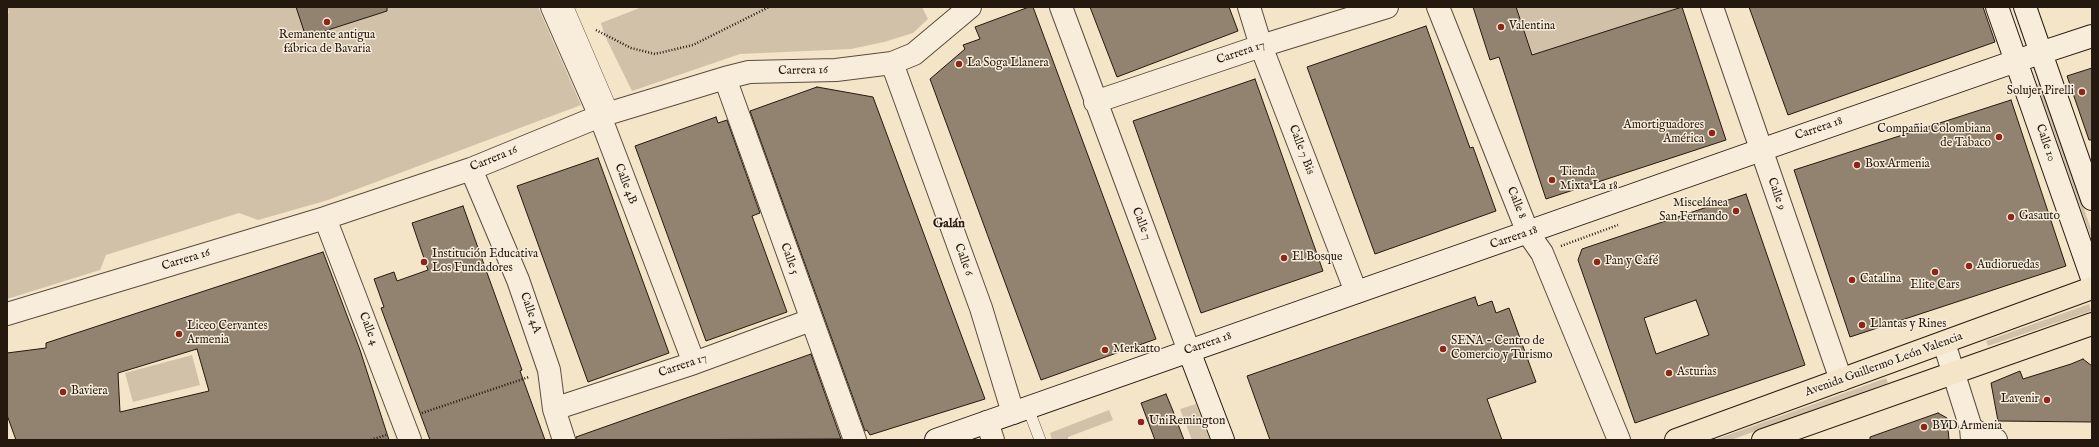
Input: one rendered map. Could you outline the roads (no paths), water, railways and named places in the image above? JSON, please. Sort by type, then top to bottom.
[{"type":"main road","name":"Avenida Guillermo León Valencia","points":[[1676,440],[2092,288]]},
{"type":"main road","points":[[1764,440],[2092,324]]},
{"type":"street","name":"Calle 4B","points":[[552,7],[606,114],[694,363]]},
{"type":"street","name":"Carrera 16","points":[[7,314],[325,218],[472,169],[606,114],[725,78],[749,72],[836,70],[892,63],[914,54],[970,7]]},
{"type":"street","name":"Calle 7","points":[[1061,7],[1095,102],[1223,440]]},
{"type":"street","name":"Calle 7 Bis","points":[[1248,7],[1261,46],[1356,292]]},
{"type":"street","name":"Carrera 17","points":[[1095,102],[1261,46],[1387,7]]},
{"type":"street","name":"Calle 8","points":[[1438,7],[1528,233],[1542,253],[1620,440]]},
{"type":"street","name":"Calle 9","points":[[1712,7],[1841,380]]},
{"type":"street","name":"Calle 10","points":[[1998,7],[2092,278]]},
{"type":"street","points":[[2025,7],[2092,199]]},
{"type":"street","name":"Carrera 18","points":[[936,440],[990,431],[1021,410],[1761,150],[2092,36]]},
{"type":"street","name":"Calle 6","points":[[892,63],[981,308],[1021,410]]},
{"type":"street","name":"Calle 5","points":[[725,78],[854,440]]},
{"type":"street","name":"Calle 4A","points":[[472,169],[518,280],[549,370],[554,409],[564,440]]},
{"type":"street","name":"Calle 4","points":[[325,218],[410,440]]},
{"type":"street","name":"Carrera 17","points":[[554,409],[694,363],[811,320]]},
{"type":"street","points":[[1944,343],[1972,434],[1996,440]]},
{"type":"lane","points":[[568,7],[606,114]]},
{"type":"lane","points":[[1021,410],[1040,440]]},
{"type":"place","name":"Remanente antigua fábrica de Bavaria","points":[[327,22]]},
{"type":"place","name":"Valentina","points":[[1501,27]]},
{"type":"place","name":"La Soga Llanera","points":[[959,64]]},
{"type":"place","name":"Solujer Pirelli","points":[[2082,92]]},
{"type":"place","name":"Amortiguadores América","points":[[1712,133]]},
{"type":"place","name":"Compañia Colombiana de Tabaco","points":[[1999,137]]},
{"type":"place","name":"Box Armenia","points":[[1857,165]]},
{"type":"place","name":"Tienda Mixta La 18","points":[[1552,180]]},
{"type":"place","name":"Miscelánea San Fernando","points":[[1736,211]]},
{"type":"place","name":"Gasauto","points":[[2011,217]]},
{"type":"place","name":"El Bosque","points":[[1284,258]]},
{"type":"place","name":"Institución Educativa Los Fundadores","points":[[424,262]]},
{"type":"place","name":"Pan y Café","points":[[1597,262]]},
{"type":"place","name":"Audioruedas","points":[[1969,266]]},
{"type":"place","name":"Elite Cars","points":[[1935,272]]},
{"type":"place","name":"Catalina","points":[[1852,280]]},
{"type":"place","name":"Llantas y Rines","points":[[1862,325]]},
{"type":"place","name":"Liceo Cervantes Armenia","points":[[179,334]]},
{"type":"place","name":"SENA - Centro de Comercio y Turismo","points":[[1443,349]]},
{"type":"place","name":"Merkatto","points":[[1105,350]]},
{"type":"place","name":"Asturias","points":[[1669,373]]},
{"type":"place","name":"Baviera","points":[[63,392]]},
{"type":"place","name":"Lavenir","points":[[2047,400]]},
{"type":"place","name":"UniRemington","points":[[1141,422]]},
{"type":"place","name":"BYD Armenia","points":[[1924,427]]},
{"type":"district","name":"Galán","points":[[949,224]]}]
